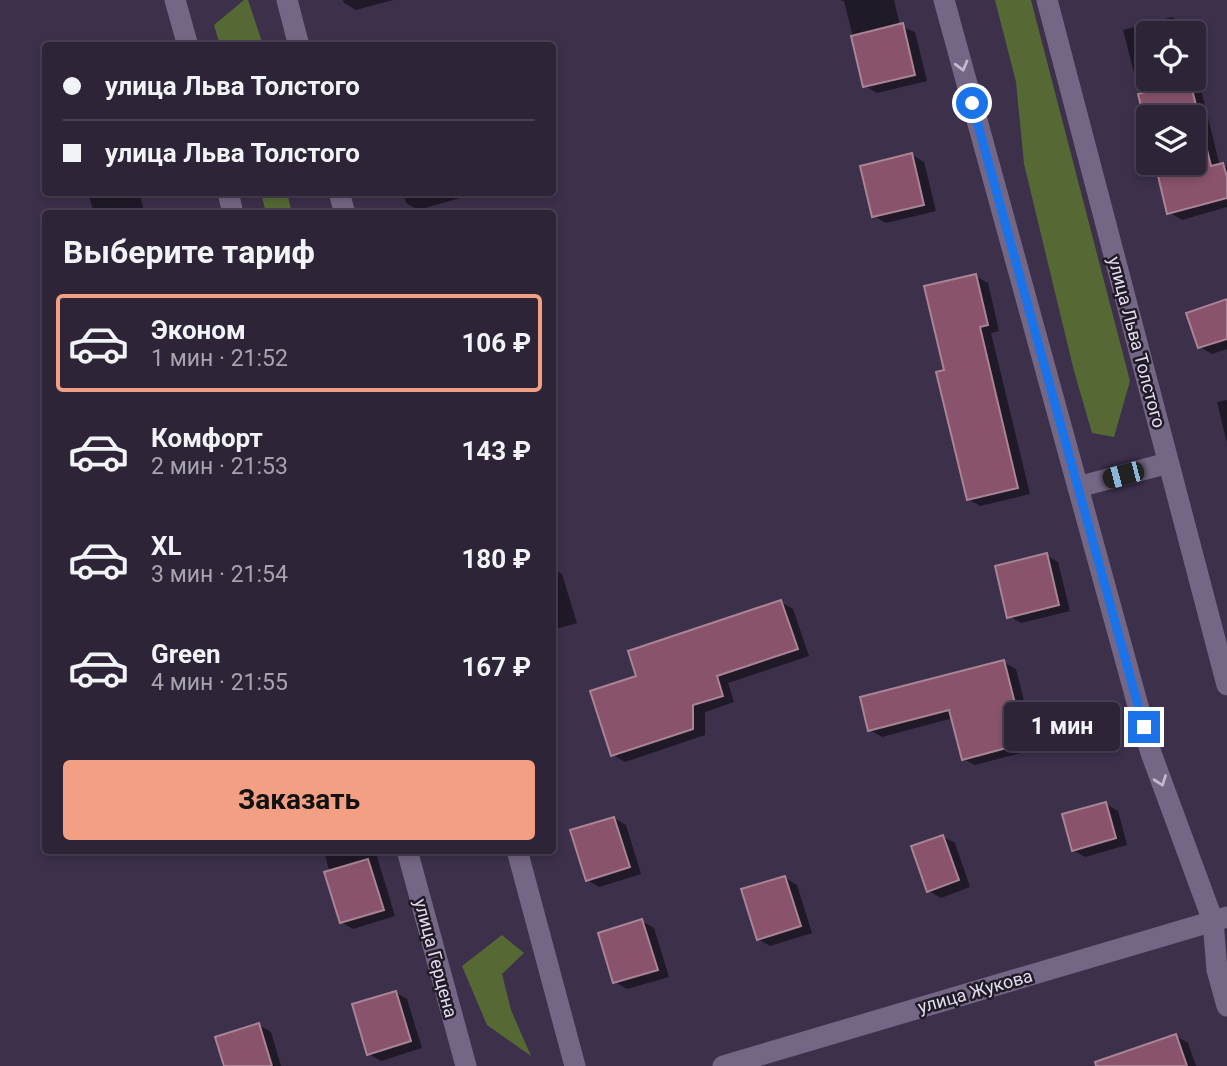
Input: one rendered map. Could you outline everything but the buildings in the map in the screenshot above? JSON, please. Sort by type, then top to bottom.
[{"type":"street","points":[[175,0],[187,42]]},
{"type":"street","points":[[287,0],[298,42]]},
{"type":"street","points":[[944,0],[1151,753],[1220,919],[1217,970],[1227,1006]]},
{"type":"street","name":"улица Льва Толстого","points":[[1047,0],[1227,685]]},
{"type":"street","points":[[1078,487],[1168,463]]},
{"type":"street","name":"улица Герцена","points":[[408,854],[466,1066]]},
{"type":"street","points":[[518,854],[575,1066]]},
{"type":"street","name":"улица Жукова","points":[[723,1066],[1220,919]]},
{"type":"green space","points":[[244,0],[248,0],[262,42],[219,42],[214,25]]},
{"type":"green space","points":[[995,0],[1031,0],[1130,381],[1114,437],[1092,433],[1074,371],[1024,164],[1016,82]]},
{"type":"green space","points":[[262,196],[288,196],[291,210],[265,210]]},
{"type":"green space","points":[[502,935],[524,953],[502,974],[511,1010],[531,1056],[487,1025],[462,966]]},
{"type":"route","points":[[972,103],[1144,727]]}]
